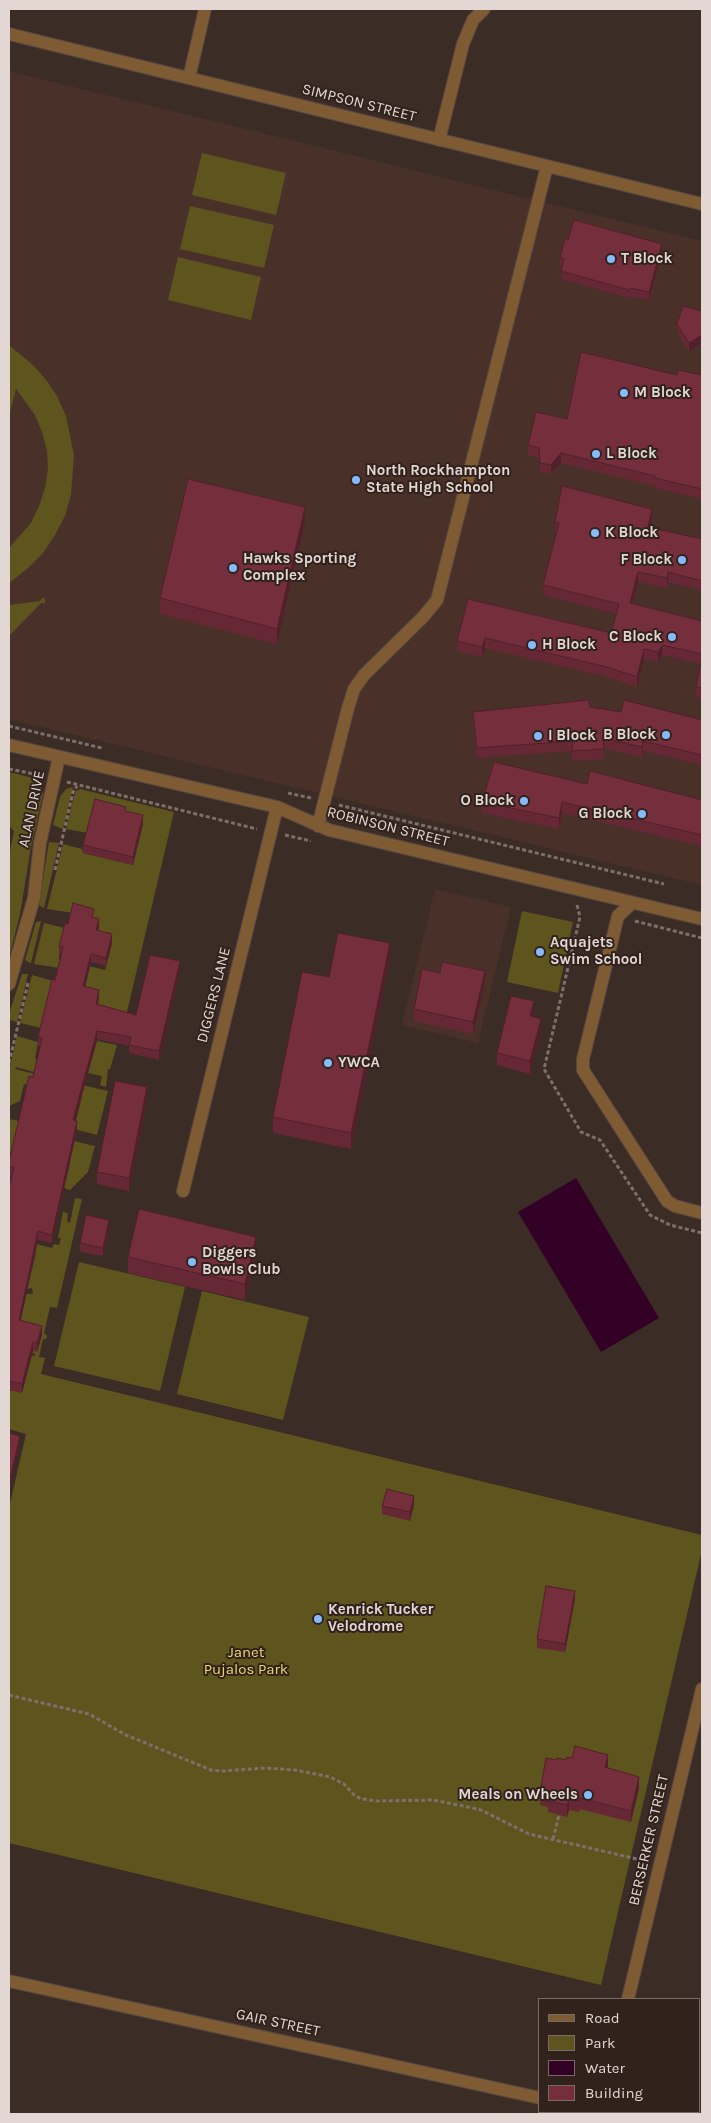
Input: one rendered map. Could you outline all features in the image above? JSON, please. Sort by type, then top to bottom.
[{"type":"street","points":[[189,78],[205,9]]},
{"type":"street","points":[[439,140],[463,44],[473,20],[484,9]]},
{"type":"street","name":"SIMPSON STREET","points":[[9,34],[702,204]]},
{"type":"street","points":[[318,826],[354,688],[437,600],[546,166]]},
{"type":"street","name":"ROBINSON STREET","points":[[9,745],[277,807],[329,830],[702,919]]},
{"type":"street","name":"ALAN DRIVE","points":[[9,984],[34,898],[40,843],[59,757]]},
{"type":"street","name":"DIGGERS LANE","points":[[183,1192],[277,807]]},
{"type":"street","points":[[632,903],[618,916],[583,1059],[583,1070],[667,1201],[675,1206],[702,1213]]},
{"type":"street","name":"BERSERKER STREET","points":[[628,1998],[702,1689]]},
{"type":"street","name":"GAIR STREET","points":[[9,1981],[538,2098]]},
{"type":"path","points":[[9,768],[38,775]]},
{"type":"path","points":[[9,1695],[89,1714],[126,1735],[211,1770],[222,1772],[265,1768],[295,1770],[330,1777],[344,1784],[355,1796],[362,1799],[378,1801],[433,1800],[459,1805],[481,1810],[529,1834],[637,1859]]},
{"type":"path","points":[[553,1839],[559,1815]]},
{"type":"shaded area","name":"North Rockhampton State High School","points":[[9,71],[702,241],[702,885],[9,719]]},
{"type":"shaded area","points":[[435,889],[511,907],[478,1043],[402,1025]]},
{"type":"green space","points":[[202,153],[286,173],[276,215],[192,195]]},
{"type":"green space","points":[[190,206],[274,225],[264,268],[180,249]]},
{"type":"green space","points":[[178,257],[261,277],[251,320],[168,300]]},
{"type":"green space","points":[[9,345],[34,366],[57,396],[66,416],[74,455],[71,495],[65,516],[43,553],[9,583],[9,548],[31,523],[45,488],[48,469],[47,451],[42,432],[35,415],[16,389],[9,417]]},
{"type":"green space","points":[[42,598],[45,598],[45,603],[41,603],[9,636],[9,605],[40,601]]},
{"type":"green space","points":[[9,772],[33,778],[40,783],[43,794],[31,847],[20,914],[9,958],[9,856],[14,831],[9,826]]},
{"type":"green space","points":[[73,787],[63,829],[53,825],[60,797],[66,789]]},
{"type":"green space","points":[[80,789],[174,812],[122,1033],[41,1028],[20,1023],[32,975],[57,982],[83,995],[63,960],[105,970],[112,943],[73,913],[47,909],[63,844],[82,849],[83,853],[133,865],[88,833],[66,829],[74,796],[76,791]]},
{"type":"green space","points":[[49,842],[59,843],[44,908],[39,905]]},
{"type":"green space","name":"Aquajets Swim School","points":[[522,911],[573,922],[558,993],[507,982]]},
{"type":"green space","points":[[41,921],[30,963],[25,960],[36,922]]},
{"type":"green space","points":[[44,923],[69,929],[59,955],[60,968],[34,964]]},
{"type":"green space","points":[[22,974],[28,974],[17,1022],[9,1020],[9,1014]]},
{"type":"green space","points":[[17,1036],[38,1042],[35,1059],[39,1060],[38,1073],[16,1067],[15,1069],[39,1075],[29,1085],[24,1084],[20,1101],[9,1106],[9,1071]]},
{"type":"green space","points":[[97,1041],[117,1045],[110,1069],[108,1069],[106,1087],[100,1085],[102,1076],[88,1073]]},
{"type":"green space","points":[[69,1082],[108,1091],[97,1135],[74,1129],[82,1096],[79,1096]]},
{"type":"green space","points":[[9,1119],[19,1121],[26,1130],[95,1146],[88,1172],[70,1190],[64,1188],[70,1163],[12,1152],[9,1155]]},
{"type":"green space","name":"Janet Pujalos Park","points":[[75,1198],[82,1199],[57,1308],[50,1307],[44,1333],[47,1336],[46,1339],[43,1339],[39,1357],[45,1358],[41,1374],[702,1535],[702,1550],[601,1985],[9,1843],[9,1508],[26,1434],[9,1429],[9,1392],[12,1390],[9,1349],[35,1356],[35,1354],[27,1352],[24,1330],[9,1294],[33,1294],[32,1288],[27,1289],[36,1253],[9,1237],[52,1248],[54,1244],[59,1245],[61,1238],[58,1238],[63,1212],[68,1213],[67,1221],[70,1223]]},
{"type":"green space","points":[[79,1262],[185,1287],[160,1391],[54,1366]]},
{"type":"green space","points":[[202,1291],[309,1317],[283,1420],[177,1394]]},
{"type":"water","points":[[576,1178],[659,1318],[601,1352],[518,1212]]},
{"type":"building","name":"T Block","points":[[574,220],[662,244],[649,292],[630,288],[629,290],[561,271],[564,258],[560,258],[565,239],[568,240]]},
{"type":"building","points":[[683,306],[702,311],[702,335],[689,343],[677,324]]},
{"type":"building","points":[[581,352],[677,375],[678,370],[702,375],[702,489],[561,453],[551,465],[540,463],[539,448],[528,445],[536,412],[567,419]]},
{"type":"building","name":"Hawks Sporting Complex","points":[[188,479],[305,507],[277,629],[160,598]]},
{"type":"building","points":[[562,486],[652,509],[648,527],[702,539],[702,581],[668,572],[667,578],[638,572],[630,603],[702,621],[702,654],[662,645],[658,652],[644,649],[637,677],[607,667],[485,638],[482,647],[457,641],[468,599],[611,633],[619,604],[543,585],[559,523],[555,522]]},
{"type":"building","points":[[702,657],[702,688],[696,687]]},
{"type":"building","points":[[589,700],[590,707],[621,712],[624,700],[702,720],[702,755],[643,741],[642,747],[603,738],[604,749],[572,751],[573,741],[477,748],[473,712]]},
{"type":"building","points":[[494,762],[587,784],[590,771],[702,800],[702,835],[562,802],[559,818],[482,802]]},
{"type":"building","points":[[95,799],[126,807],[125,811],[143,815],[133,857],[83,845]]},
{"type":"building","points":[[73,903],[94,909],[92,917],[99,919],[96,930],[112,934],[106,958],[91,954],[83,986],[99,990],[96,1004],[136,1015],[150,955],[180,961],[159,1051],[129,1045],[131,1037],[97,1031],[73,1120],[77,1121],[52,1235],[38,1231],[19,1320],[42,1326],[37,1343],[33,1342],[22,1384],[9,1381],[9,1187],[14,1168],[9,1166],[9,1161],[29,1076],[33,1077],[42,1038],[38,1037],[52,979],[55,980],[63,947],[59,946],[65,923],[68,924]]},
{"type":"building","name":"YWCA","points":[[338,933],[390,943],[351,1133],[273,1117],[302,972],[329,977]]},
{"type":"building","points":[[442,962],[485,971],[473,1022],[414,1009],[422,969],[440,973]]},
{"type":"building","points":[[511,996],[534,1001],[530,1016],[541,1019],[530,1061],[497,1053]]},
{"type":"building","points":[[115,1081],[147,1087],[129,1178],[97,1172]]},
{"type":"building","name":"Diggers Bowls Club","points":[[139,1209],[256,1237],[245,1284],[128,1257]]},
{"type":"building","points":[[86,1215],[109,1220],[103,1248],[80,1243]]},
{"type":"building","points":[[9,1433],[20,1436],[9,1483]]},
{"type":"building","points":[[387,1489],[414,1496],[410,1512],[382,1506]]},
{"type":"building","points":[[546,1586],[575,1591],[565,1644],[537,1639]]},
{"type":"building","name":"Meals on Wheels","points":[[575,1746],[608,1755],[605,1767],[639,1777],[631,1811],[580,1798],[579,1801],[569,1799],[567,1805],[548,1801],[549,1796],[540,1793],[546,1758],[566,1760],[567,1757],[572,1758]]},
{"type":"place","name":"T Block","points":[[611,259]]},
{"type":"place","name":"M Block","points":[[624,393]]},
{"type":"place","name":"L Block","points":[[596,454]]},
{"type":"place","name":"North Rockhampton State High School","points":[[356,480]]},
{"type":"place","name":"K Block","points":[[595,533]]},
{"type":"place","name":"F Block","points":[[682,560]]},
{"type":"place","name":"Hawks Sporting Complex","points":[[233,568]]},
{"type":"place","name":"C Block","points":[[672,637]]},
{"type":"place","name":"H Block","points":[[532,645]]},
{"type":"place","name":"B Block","points":[[666,735]]},
{"type":"place","name":"I Block","points":[[538,736]]},
{"type":"place","name":"O Block","points":[[524,801]]},
{"type":"place","name":"G Block","points":[[642,814]]},
{"type":"place","name":"Aquajets Swim School","points":[[540,952]]},
{"type":"place","name":"YWCA","points":[[328,1063]]},
{"type":"place","name":"Diggers Bowls Club","points":[[192,1262]]},
{"type":"place","name":"Kenrick Tucker Velodrome","points":[[318,1619]]},
{"type":"place","name":"Meals on Wheels","points":[[588,1795]]}]
